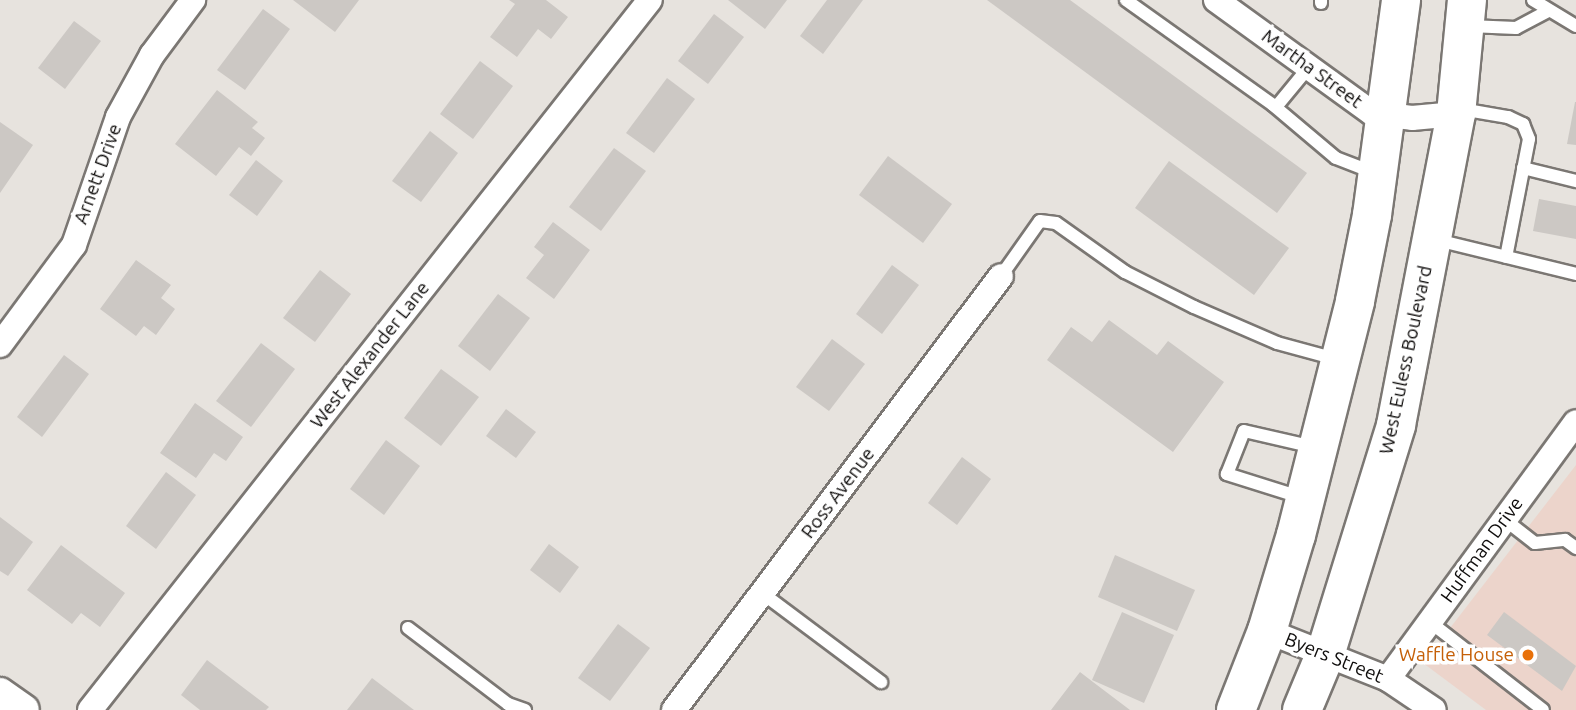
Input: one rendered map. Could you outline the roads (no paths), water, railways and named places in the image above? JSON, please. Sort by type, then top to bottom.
[{"type":"main road","points":[[1236,710],[1267,631],[1305,499],[1340,360],[1378,174],[1401,0]]},
{"type":"main road","name":"West Euless Boulevard","points":[[1302,710],[1325,655],[1396,425],[1457,111],[1466,13]]},
{"type":"street","name":"Arnett Drive","points":[[0,345],[74,245],[118,117],[152,55],[193,0]]},
{"type":"street","name":"West Alexander Lane","points":[[90,710],[650,0]]},
{"type":"street","name":"Martha Street","points":[[1216,0],[1372,113],[1387,116],[1457,111]]},
{"type":"street","name":"Ross Avenue","points":[[674,710],[1001,276]]},
{"type":"street","name":"Huffman Drive","points":[[1388,679],[1576,422]]},
{"type":"street","name":"Byers Street","points":[[1267,631],[1388,679],[1434,710]]},
{"type":"street","points":[[0,693],[24,710]]},
{"type":"lane","points":[[1126,0],[1144,5],[1276,107],[1336,159],[1378,174]]},
{"type":"lane","points":[[1533,0],[1548,6],[1576,26]]},
{"type":"lane","points":[[1466,13],[1516,28],[1548,6]]},
{"type":"lane","points":[[1276,107],[1309,67]]},
{"type":"lane","points":[[1457,111],[1508,117],[1523,124],[1528,139],[1506,257]]},
{"type":"lane","points":[[1523,168],[1576,181]]},
{"type":"lane","points":[[1001,276],[1040,221],[1056,223],[1125,272],[1194,307],[1277,344],[1340,360]]},
{"type":"lane","points":[[1432,239],[1576,274]]},
{"type":"lane","points":[[1305,499],[1227,474],[1244,430],[1318,448]]},
{"type":"lane","points":[[1504,519],[1535,543],[1565,540],[1576,548]]},
{"type":"lane","points":[[762,593],[881,682]]},
{"type":"lane","points":[[1430,622],[1543,710]]},
{"type":"lane","points":[[408,628],[508,705],[525,710]]},
{"type":"place","name":"Waffle House","points":[[1528,655]]}]
